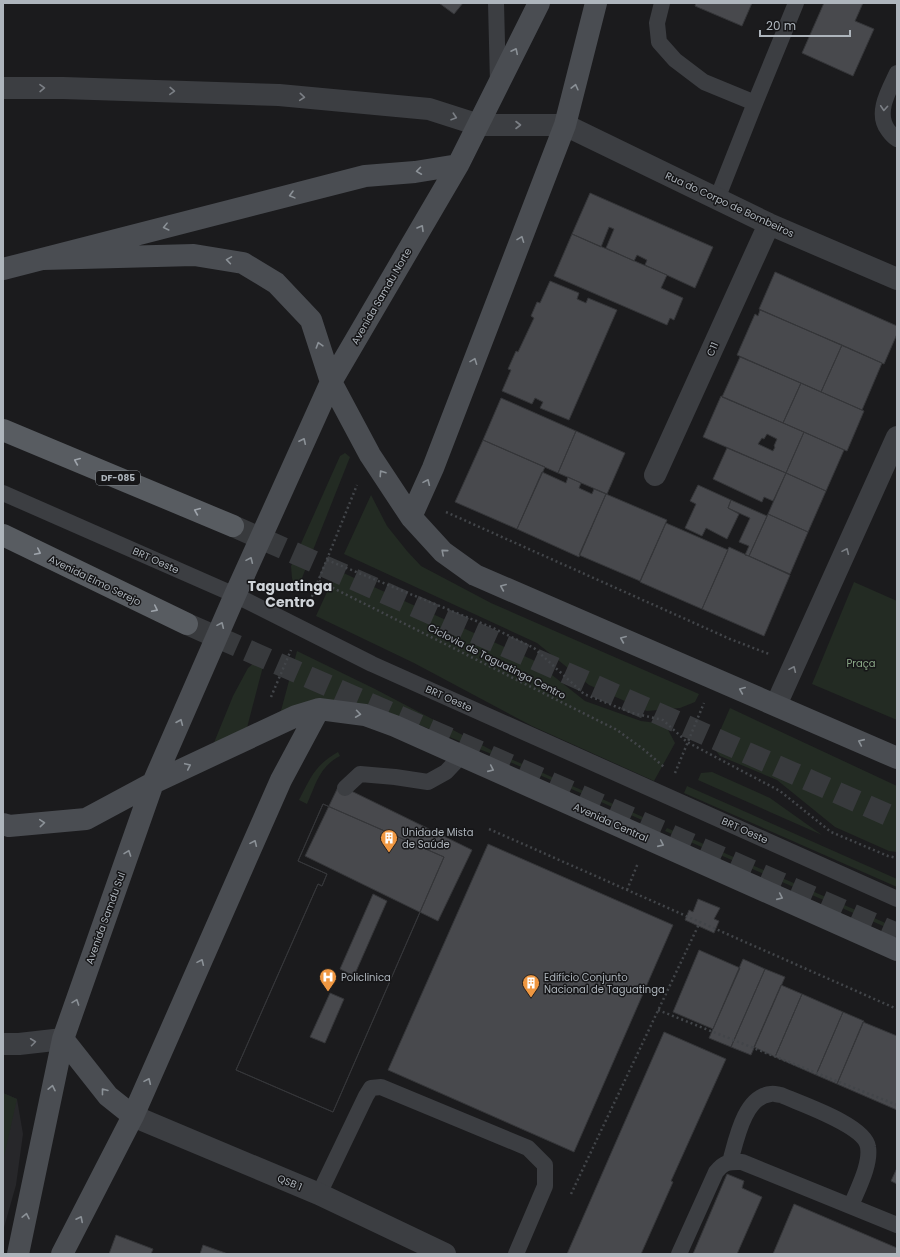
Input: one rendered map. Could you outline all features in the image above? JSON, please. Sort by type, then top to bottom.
[{"type":"main road","name":"Avenida Samdu Norte","points":[[235,595],[331,382],[458,165],[539,3]]},
{"type":"main road","points":[[411,517],[433,468],[565,125],[596,3]]},
{"type":"main road","points":[[3,269],[365,176],[415,172],[458,165]]},
{"type":"main road","points":[[43,259],[194,255],[243,262],[276,283],[311,320],[331,382],[370,455],[411,517],[443,552],[475,575],[897,758]]},
{"type":"main road","name":"DF-085","points":[[3,430],[233,526]]},
{"type":"main road","name":"Avenida Elmo Serejo","points":[[3,536],[187,624]]},
{"type":"main road","name":"Avenida Samdu Sul","points":[[18,1254],[63,1039],[153,783],[235,595]]},
{"type":"main road","points":[[3,824],[9,826],[86,819],[153,783],[256,734],[296,716],[320,709]]},
{"type":"main road","points":[[62,1254],[133,1116],[281,780],[320,709]]},
{"type":"main road","name":"Avenida Central","points":[[320,709],[365,715],[395,726],[897,950]]},
{"type":"main road","points":[[63,1039],[108,1096],[133,1116]]},
{"type":"street","points":[[3,88],[63,88],[279,95],[428,109],[479,125],[565,125]]},
{"type":"street","name":"Rua do Corpo de Bombeiros","points":[[565,125],[769,224],[897,279]]},
{"type":"street","name":"C11","points":[[655,475],[769,224]]},
{"type":"street","points":[[776,705],[897,437]]},
{"type":"street","points":[[3,1044],[19,1044],[63,1039]]},
{"type":"street","name":"QSB 1","points":[[133,1116],[319,1194],[445,1254]]},
{"type":"lane","points":[[496,3],[498,86]]},
{"type":"lane","points":[[662,3],[657,23],[659,42],[675,60],[704,82],[755,103]]},
{"type":"lane","points":[[717,198],[796,3]]},
{"type":"lane","points":[[897,73],[884,102],[883,124],[893,138],[897,139]]},
{"type":"lane","name":"BRT Oeste","points":[[3,493],[235,595],[372,664],[897,899]]},
{"type":"lane","points":[[345,788],[360,774],[428,782],[446,772],[462,756]]},
{"type":"lane","points":[[319,1194],[366,1096],[371,1088],[381,1087],[528,1148],[545,1165],[545,1186],[516,1254]]},
{"type":"lane","points":[[730,1162],[740,1126],[749,1109],[761,1097],[772,1094],[780,1095],[844,1123],[856,1130],[863,1137],[868,1146],[866,1169],[851,1206]]},
{"type":"lane","points":[[679,1254],[716,1172],[722,1164],[730,1162],[742,1162],[897,1225]]},
{"type":"path","points":[[256,734],[370,455]]},
{"type":"path","points":[[446,512],[730,639],[769,654]]},
{"type":"path","points":[[327,560],[498,630],[534,648],[584,694],[632,713],[663,720],[687,742],[780,791],[831,832],[888,856],[897,858]]},
{"type":"path","name":"Ciclovia de Taguatinga Centro","points":[[319,581],[616,730],[643,749],[663,766]]},
{"type":"path","points":[[675,773],[705,700]]},
{"type":"path","points":[[489,829],[897,1009]]},
{"type":"path","points":[[627,890],[641,857]]},
{"type":"path","points":[[571,1194],[700,922]]},
{"type":"path","points":[[658,1010],[897,1105]]},
{"type":"shaded area","points":[[3,1093],[17,1099],[23,1134],[16,1185],[3,1231]]},
{"type":"green space","points":[[345,453],[350,457],[296,593],[292,578],[291,566],[340,456]]},
{"type":"green space","points":[[371,495],[387,526],[421,566],[491,603],[699,694],[695,702],[680,708],[647,711],[589,685],[537,643],[344,554]]},
{"type":"green space","points":[[337,570],[533,660],[585,701],[641,721],[665,724],[675,743],[654,781],[532,726],[414,663],[316,616]]},
{"type":"green space","name":"Praça","points":[[854,582],[897,601],[897,720],[812,684]]},
{"type":"green space","points":[[297,651],[375,689],[495,752],[643,817],[642,820],[494,755],[375,707],[278,722]]},
{"type":"green space","points":[[266,655],[244,739],[209,755],[233,696],[248,668],[257,660]]},
{"type":"green space","points":[[730,708],[897,786],[897,852],[889,851],[835,827],[777,780],[720,756],[713,747]]},
{"type":"green space","points":[[338,752],[340,756],[327,765],[319,777],[307,804],[299,800],[314,772],[330,757]]},
{"type":"green space","points":[[712,772],[770,798],[822,835],[698,780],[701,773]]},
{"type":"green space","points":[[687,786],[897,879],[897,887],[684,793]]},
{"type":"green space","points":[[667,828],[897,928],[897,932],[665,831]]},
{"type":"green space","points":[[3,1093],[17,1099],[3,1161]]},
{"type":"building","points":[[439,3],[463,3],[454,14]]},
{"type":"building","points":[[696,3],[752,3],[742,26],[695,6]]},
{"type":"building","points":[[824,3],[863,3],[855,21],[874,29],[853,76],[802,53]]},
{"type":"building","points":[[590,193],[713,247],[695,288],[645,265],[647,260],[637,255],[634,261],[606,248],[614,229],[609,227],[601,247],[572,234]]},
{"type":"building","points":[[572,234],[667,275],[661,288],[683,298],[674,320],[670,318],[667,325],[554,276]]},
{"type":"building","points":[[775,272],[897,326],[897,334],[884,364],[759,309]]},
{"type":"building","points":[[550,281],[579,293],[577,299],[586,303],[588,298],[617,310],[569,420],[540,408],[543,402],[535,398],[532,404],[502,391],[511,370],[508,369],[534,318],[531,316],[537,302],[540,303]]},
{"type":"building","points":[[760,310],[842,345],[821,392],[737,355],[755,314],[758,316]]},
{"type":"building","points":[[842,345],[882,363],[862,410],[821,392]]},
{"type":"building","points":[[740,357],[801,383],[783,423],[722,397]]},
{"type":"building","points":[[801,383],[864,411],[847,451],[783,423]]},
{"type":"building","points":[[721,396],[804,432],[786,473],[703,437]],"holes":[[[767,434],[777,439],[773,451],[758,444]]]},
{"type":"building","points":[[501,398],[576,431],[558,473],[483,440]]},
{"type":"building","points":[[576,431],[625,453],[607,494],[558,473]]},
{"type":"building","points":[[804,432],[844,450],[826,491],[786,473]]},
{"type":"building","points":[[483,440],[545,467],[517,529],[455,502]]},
{"type":"building","points":[[727,448],[786,473],[773,501],[764,497],[762,502],[713,479]]},
{"type":"building","points":[[542,472],[566,483],[568,477],[581,483],[579,488],[592,494],[594,489],[606,494],[579,557],[517,529]]},
{"type":"building","points":[[786,473],[826,491],[808,532],[768,514]]},
{"type":"building","points":[[698,485],[731,500],[728,508],[739,514],[727,539],[706,528],[702,536],[685,528],[696,504],[690,501]]},
{"type":"building","points":[[606,494],[667,520],[640,581],[579,555]]},
{"type":"building","points":[[731,500],[767,516],[749,556],[745,555],[749,546],[739,542],[750,518],[728,508]]},
{"type":"building","points":[[768,514],[808,532],[790,574],[749,556]]},
{"type":"building","points":[[666,523],[728,550],[702,609],[640,582]]},
{"type":"building","points":[[729,547],[790,575],[764,636],[702,609]]},
{"type":"building","name":"Unidade Mista de Saúde","points":[[339,785],[472,850],[438,921],[305,856]]},
{"type":"building","name":"Policlinica","points":[[323,804],[444,857],[333,1112],[236,1070],[318,884],[322,886],[327,874],[298,861]],"holes":[[[373,894],[387,901],[354,976],[340,969]],[[330,993],[344,999],[325,1043],[310,1037]]]},
{"type":"building","name":"Policlinica","points":[[323,804],[444,857],[333,1112],[236,1070],[318,884],[322,886],[327,874],[298,861]]},
{"type":"building","name":"Edifício Conjunto Nacional de Taguatinga","points":[[488,844],[673,925],[574,1152],[388,1070]]},
{"type":"building","points":[[698,899],[720,908],[714,919],[719,921],[714,933],[685,920],[689,910],[693,912]]},
{"type":"building","points":[[699,950],[740,968],[713,1029],[673,1012]]},
{"type":"building","points":[[743,959],[765,969],[731,1047],[709,1038]]},
{"type":"building","points":[[765,969],[785,977],[751,1055],[731,1047]]},
{"type":"building","points":[[781,985],[802,994],[775,1057],[754,1047]]},
{"type":"building","points":[[802,994],[843,1012],[816,1075],[775,1057]]},
{"type":"building","points":[[843,1012],[864,1021],[837,1084],[816,1075]]},
{"type":"building","points":[[863,1022],[897,1036],[897,1110],[837,1084]]},
{"type":"building","points":[[664,1032],[726,1059],[671,1181],[673,1182],[641,1254],[567,1254]]},
{"type":"building","points":[[897,1168],[897,1184],[891,1181]]},
{"type":"building","points":[[727,1174],[744,1181],[742,1188],[762,1197],[737,1254],[693,1254]]},
{"type":"building","points":[[794,1204],[897,1248],[897,1254],[773,1254]]},
{"type":"building","points":[[116,1235],[153,1249],[151,1254],[109,1254]]},
{"type":"building","points":[[203,1245],[228,1254],[200,1254]]},
{"type":"tunnel","points":[[233,526],[897,819]]},
{"type":"tunnel","points":[[187,624],[897,934]]},
{"type":"place","name":"Unidade Mista de Saúde","points":[[389,853]]},
{"type":"place","name":"Policlinica","points":[[328,992]]},
{"type":"place","name":"Edifício Conjunto Nacional de Taguatinga","points":[[531,998]]},
{"type":"district","name":"Taguatinga Centro","points":[[290,594]]}]
